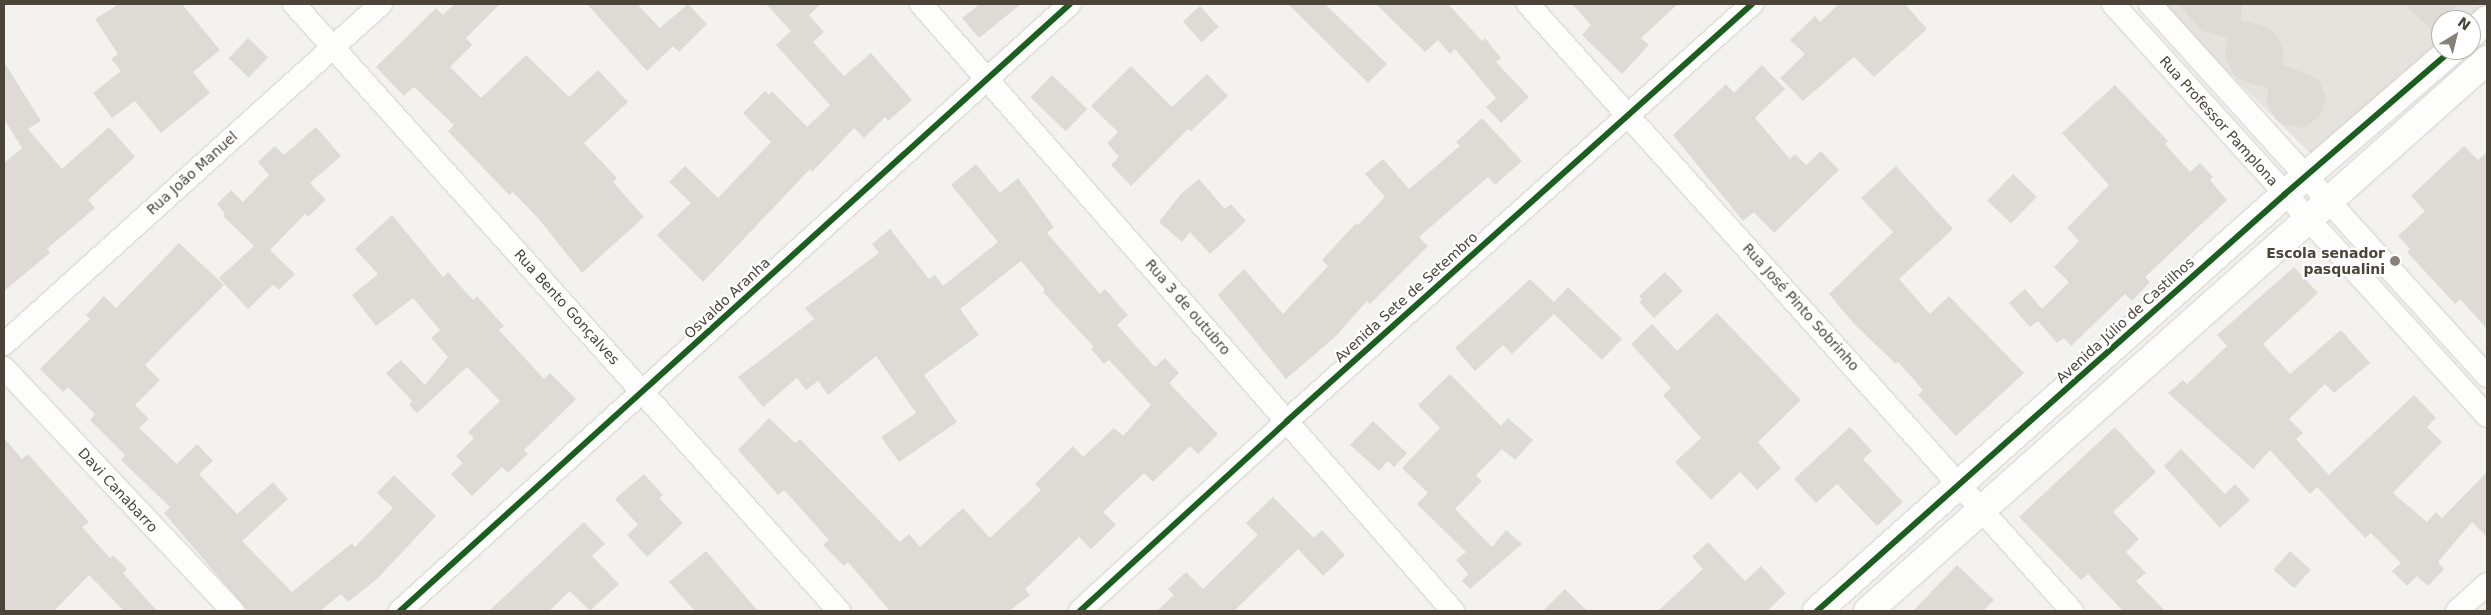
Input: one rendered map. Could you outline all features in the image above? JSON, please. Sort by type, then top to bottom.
[{"type":"street","name":"Rua Bento Gonçalves","points":[[294,4],[839,611]]},
{"type":"street","name":"Rua João Manuel","points":[[4,344],[381,4]]},
{"type":"street","name":"Rua 3 de outubro","points":[[922,4],[988,76],[1452,611]]},
{"type":"street","name":"Osvaldo Aranha","points":[[400,611],[644,392],[988,76],[1070,4]]},
{"type":"street","name":"Rua José Pinto Sobrinho","points":[[1528,4],[1959,482],[2072,611]]},
{"type":"street","name":"Avenida Sete de Setembro","points":[[1080,611],[1286,421],[1752,4]]},
{"type":"street","name":"Rua Professor Pamplona","points":[[2150,4],[2306,176],[2332,202],[2487,376]]},
{"type":"street","name":"Rua Professor Pamplona","points":[[2115,5],[2285,194],[2484,406]]},
{"type":"street","name":"Avenida Júlio de Castilhos","points":[[1817,611],[1959,482],[2285,194],[2440,60]]},
{"type":"street","points":[[1868,611],[2332,202],[2487,60]]},
{"type":"street","points":[[2200,270],[2224,296]]},
{"type":"street","points":[[2396,314],[2416,296]]},
{"type":"street","name":"Davi Canabarro","points":[[4,368],[233,611]]},
{"type":"street","points":[[2457,611],[2487,584]]},
{"type":"shaded area","points":[[2159,4],[2487,4],[2481,10],[2431,10],[2431,55],[2314,157]]},
{"type":"building","points":[[119,4],[182,4],[220,50],[193,72],[210,93],[161,133],[135,101],[112,118],[93,93],[121,71],[111,59],[118,54],[95,19]]},
{"type":"building","points":[[454,4],[500,4],[466,38],[472,45],[450,67],[481,98],[526,55],[569,97],[598,70],[628,102],[584,143],[617,178],[613,182],[644,217],[582,273],[538,218],[513,192],[509,195],[448,131],[454,125],[414,87],[404,96],[376,67],[436,8],[443,15]]},
{"type":"building","points":[[587,4],[637,4],[660,28],[688,4],[707,24],[679,52],[673,46],[647,71]]},
{"type":"building","points":[[766,4],[821,4],[809,15],[824,32],[813,42],[844,76],[871,53],[912,100],[888,121],[885,117],[864,138],[854,128],[812,172],[810,169],[703,282],[657,235],[691,203],[669,182],[685,166],[718,198],[771,142],[743,113],[765,91],[769,95],[772,91],[807,127],[830,105],[776,45],[791,31]]},
{"type":"building","points":[[980,4],[1021,4],[979,38],[962,18]]},
{"type":"building","points":[[1288,4],[1325,4],[1387,64],[1368,83]]},
{"type":"building","points":[[1376,4],[1448,4],[1482,41],[1485,38],[1501,58],[1496,62],[1529,97],[1501,123],[1486,107],[1496,98],[1455,49],[1450,54],[1438,40],[1425,52]]},
{"type":"building","points":[[1572,4],[1678,4],[1641,38],[1649,45],[1622,74],[1582,35],[1591,25]]},
{"type":"building","points":[[1839,4],[1905,4],[1927,29],[1874,77],[1854,57],[1803,101],[1780,78],[1805,54],[1790,40],[1815,16],[1820,22]]},
{"type":"building","points":[[2179,4],[2242,4],[2241,20],[2267,27],[2275,33],[2284,52],[2282,64],[2318,79],[2326,97],[2320,116],[2304,128],[2284,125],[2275,119],[2267,101],[2268,88],[2241,80],[2233,74],[2225,55],[2227,38],[2200,30]]},
{"type":"building","points":[[2404,4],[2460,4],[2453,10],[2431,10],[2431,29]]},
{"type":"building","points":[[1200,6],[1219,27],[1202,42],[1183,21]]},
{"type":"building","points":[[248,38],[268,57],[249,78],[229,58]]},
{"type":"building","points":[[4,62],[41,121],[28,129],[62,169],[109,127],[135,157],[88,200],[95,208],[47,249],[50,253],[4,291],[4,163],[22,148],[4,119]]},
{"type":"building","points":[[1762,65],[1785,89],[1755,118],[1790,159],[1795,154],[1806,165],[1821,151],[1839,170],[1774,233],[1754,212],[1743,221],[1673,135],[1726,84],[1734,93]]},
{"type":"building","points":[[1131,66],[1172,107],[1207,74],[1228,96],[1191,131],[1188,129],[1131,186],[1111,165],[1119,157],[1107,143],[1118,132],[1091,106]]},
{"type":"building","points":[[1052,75],[1087,109],[1066,131],[1030,97]]},
{"type":"building","points":[[2115,85],[2168,141],[2165,144],[2190,172],[2200,163],[2213,177],[2210,180],[2227,200],[2145,277],[2150,282],[2132,301],[2125,294],[2071,346],[2064,338],[2057,343],[2038,321],[2030,327],[2009,303],[2025,289],[2042,309],[2069,282],[2054,267],[2079,241],[2067,228],[2109,185],[2062,133]]},
{"type":"building","points":[[1482,118],[1522,161],[1495,185],[1488,177],[1419,237],[1428,246],[1370,304],[1367,301],[1336,336],[1286,379],[1218,295],[1244,269],[1283,314],[1328,266],[1322,260],[1356,223],[1358,225],[1385,197],[1365,174],[1383,159],[1409,189],[1460,146],[1456,142]]},
{"type":"building","points":[[316,127],[341,156],[310,183],[326,200],[308,217],[305,214],[270,250],[295,274],[279,290],[273,285],[248,309],[219,278],[254,246],[223,216],[225,214],[217,204],[231,190],[243,202],[269,175],[258,162],[275,146],[284,155]]},
{"type":"building","points":[[2464,146],[2478,160],[2487,152],[2487,329],[2460,299],[2455,304],[2407,252],[2410,249],[2398,236],[2425,211],[2411,196]]},
{"type":"building","points":[[976,164],[1000,193],[1018,178],[1054,227],[1047,233],[1100,294],[1105,289],[1128,315],[1117,325],[1155,367],[1165,358],[1179,373],[1169,383],[1218,434],[1198,454],[1190,446],[1153,482],[1144,473],[1103,512],[1116,525],[1091,549],[1079,537],[1025,589],[1030,595],[1009,611],[890,611],[848,562],[844,566],[823,545],[829,540],[784,490],[778,495],[738,450],[769,418],[795,443],[800,439],[900,542],[909,534],[920,547],[963,508],[990,538],[1041,490],[1035,484],[1073,446],[1083,457],[1114,428],[1123,436],[1151,405],[1109,360],[1104,364],[1091,349],[1094,347],[1043,292],[1045,290],[1021,261],[960,309],[979,335],[924,375],[957,422],[899,462],[881,437],[916,413],[876,356],[828,395],[818,381],[806,390],[797,378],[763,407],[738,377],[814,319],[805,308],[879,253],[872,244],[890,229],[929,279],[935,275],[943,286],[998,242],[951,185]]},
{"type":"building","points":[[1896,166],[1953,229],[1899,279],[1930,314],[1949,296],[2024,373],[1956,436],[1918,395],[1923,390],[1898,362],[1896,364],[1855,325],[1829,294],[1893,232],[1861,198]]},
{"type":"building","points":[[2013,174],[2037,197],[2011,224],[1987,201]]},
{"type":"building","points":[[1199,179],[1225,209],[1231,204],[1246,221],[1210,254],[1190,232],[1182,242],[1159,222],[1181,194]]},
{"type":"building","points":[[392,215],[443,277],[448,272],[473,300],[477,296],[504,326],[499,330],[544,379],[550,373],[576,399],[524,450],[528,454],[508,473],[502,467],[472,496],[451,474],[463,463],[456,456],[474,438],[468,432],[500,401],[467,367],[417,413],[409,405],[412,401],[386,373],[401,360],[425,385],[448,357],[431,338],[440,330],[413,298],[376,326],[352,295],[378,274],[355,249]]},
{"type":"building","points":[[179,243],[224,285],[145,365],[160,380],[135,405],[149,419],[139,428],[177,464],[197,444],[213,461],[199,474],[237,514],[273,482],[288,499],[242,541],[292,592],[352,543],[355,547],[393,508],[377,493],[394,475],[436,516],[377,579],[348,602],[341,594],[320,611],[248,611],[164,513],[170,507],[121,460],[125,455],[90,420],[95,414],[68,387],[63,392],[40,369],[90,319],[86,315],[104,296],[116,308]]},
{"type":"building","points":[[2294,267],[2318,293],[2263,344],[2290,374],[2341,330],[2370,363],[2334,393],[2325,384],[2289,419],[2303,433],[2296,439],[2329,475],[2414,395],[2436,418],[2427,427],[2442,442],[2393,493],[2427,522],[2436,512],[2442,518],[2487,472],[2487,537],[2472,522],[2438,562],[2444,569],[2428,586],[2417,576],[2407,586],[2392,571],[2401,563],[2371,533],[2365,538],[2317,487],[2310,494],[2270,450],[2253,469],[2168,393],[2183,380],[2187,384],[2227,346],[2217,335]]},
{"type":"building","points":[[1665,272],[1683,291],[1654,318],[1639,302],[1642,299],[1639,296]]},
{"type":"building","points":[[1530,279],[1554,302],[1568,287],[1622,339],[1602,360],[1554,314],[1512,354],[1503,345],[1475,371],[1455,348]]},
{"type":"building","points":[[1717,313],[1801,400],[1758,442],[1781,468],[1757,490],[1740,472],[1711,500],[1675,462],[1701,438],[1663,395],[1671,388],[1631,344],[1652,324],[1677,351]]},
{"type":"building","points":[[1450,374],[1501,426],[1508,418],[1533,440],[1515,460],[1502,449],[1476,475],[1482,481],[1455,509],[1492,547],[1506,530],[1522,544],[1470,589],[1462,581],[1468,574],[1456,560],[1466,552],[1417,504],[1428,493],[1402,468],[1440,428],[1418,405]]},
{"type":"building","points":[[1373,421],[1407,453],[1394,467],[1388,461],[1379,471],[1350,445]]},
{"type":"building","points":[[1850,427],[1872,451],[1863,459],[1903,502],[1877,526],[1837,484],[1816,503],[1794,479]]},
{"type":"building","points":[[2115,427],[2156,472],[2113,512],[2139,539],[2126,552],[2146,573],[2136,581],[2165,611],[2123,611],[2088,574],[2081,580],[2019,517]]},
{"type":"building","points":[[4,438],[22,459],[28,454],[89,522],[82,527],[110,558],[113,555],[127,569],[123,573],[157,611],[124,611],[89,575],[54,611],[4,611]]},
{"type":"building","points":[[2181,449],[2225,494],[2235,484],[2250,500],[2220,528],[2164,466]]},
{"type":"building","points":[[644,474],[663,495],[659,498],[683,523],[647,557],[627,535],[638,525],[615,499]]},
{"type":"building","points":[[1273,497],[1314,538],[1322,530],[1345,555],[1323,576],[1298,549],[1234,611],[1157,611],[1174,595],[1168,589],[1186,572],[1203,589],[1258,535],[1246,523]]},
{"type":"building","points":[[584,522],[605,544],[592,556],[619,584],[590,611],[570,591],[549,611],[489,611]]},
{"type":"building","points":[[1708,542],[1745,581],[1761,566],[1786,593],[1767,611],[1658,611],[1703,569],[1692,557]]},
{"type":"building","points":[[706,551],[758,611],[695,611],[669,582]]},
{"type":"building","points":[[2290,551],[2311,570],[2294,588],[2273,570]]},
{"type":"building","points":[[1957,565],[1994,600],[1983,611],[1913,611]]},
{"type":"building","points":[[1565,589],[1587,611],[1543,611]]},
{"type":"cycle path","points":[[400,611],[1070,4]]},
{"type":"cycle path","points":[[1080,611],[1287,421],[1752,4]]},
{"type":"cycle path","points":[[1817,611],[2285,194],[2440,60]]},
{"type":"place","name":"Escola senador pasqualini","points":[[2395,261]]}]
